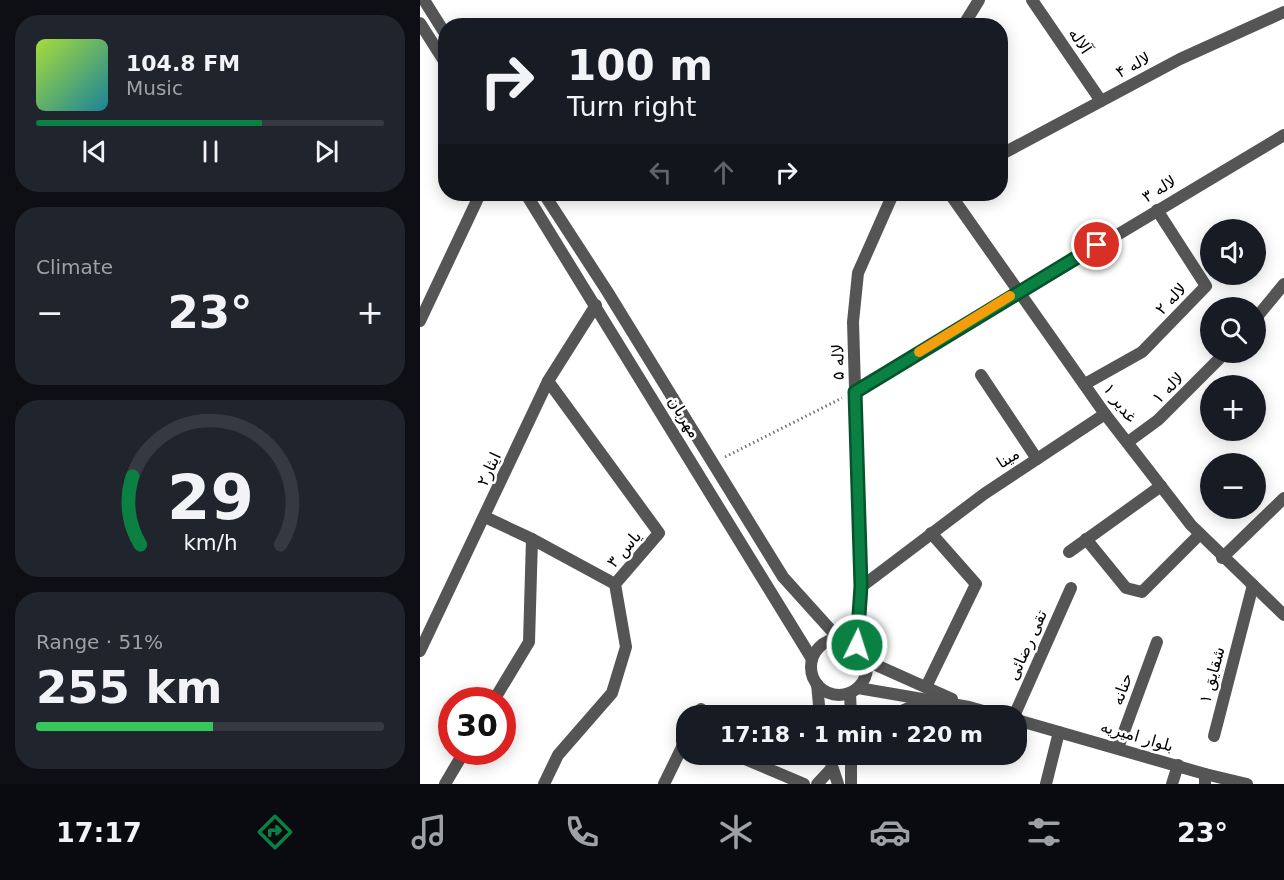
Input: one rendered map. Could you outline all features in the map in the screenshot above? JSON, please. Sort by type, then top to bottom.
[{"type":"street","points":[[424,0],[438,22]]},
{"type":"street","points":[[968,18],[979,0]]},
{"type":"street","name":"آلاله","points":[[1032,0],[1101,101]]},
{"type":"street","points":[[1280,0],[1284,10]]},
{"type":"street","name":"لاله ۴","points":[[1008,151],[1180,59],[1284,10]]},
{"type":"street","points":[[420,23],[438,51]]},
{"type":"street","name":"لاله ۳","points":[[855,392],[1020,291],[1284,135]]},
{"type":"street","points":[[420,321],[477,201]]},
{"type":"street","name":"مهربان","points":[[530,201],[812,659]]},
{"type":"street","name":"مهربان","points":[[548,201],[783,577],[839,639]]},
{"type":"street","name":"لاله ۵","points":[[857,645],[861,586],[853,321],[858,273],[890,201]]},
{"type":"street","name":"غدیر ۱","points":[[955,201],[1106,414],[1161,486],[1222,558],[1284,615]]},
{"type":"street","name":"لاله ۲","points":[[1085,384],[1142,352],[1206,286],[1157,210]]},
{"type":"street","points":[[549,230],[561,221]]},
{"type":"street","points":[[1266,306],[1284,284]]},
{"type":"street","name":"ایثار۲","points":[[420,651],[548,381],[596,305]]},
{"type":"street","name":"لاله ۱","points":[[1128,442],[1158,420],[1215,363]]},
{"type":"street","points":[[981,375],[1037,459]]},
{"type":"street","name":"یاس ۳","points":[[544,784],[558,755],[612,693],[626,647],[615,584],[659,533],[548,381]]},
{"type":"street","name":"مینا","points":[[861,586],[1037,459],[1106,414]]},
{"type":"street","points":[[1069,552],[1161,486]]},
{"type":"street","points":[[1222,558],[1284,498]]},
{"type":"street","points":[[485,517],[532,538],[615,584]]},
{"type":"street","points":[[908,705],[927,694],[976,584],[932,533]]},
{"type":"street","points":[[1086,539],[1126,588],[1142,592],[1200,534]]},
{"type":"street","points":[[502,687],[529,642],[532,538]]},
{"type":"street","name":"شقایق ۱","points":[[1214,736],[1253,585]]},
{"type":"street","name":"تقی رضائی","points":[[1019,705],[1071,588]]},
{"type":"street","points":[[927,694],[854,690],[832,694],[817,684],[812,677],[812,659],[822,644],[839,639],[857,645],[867,661],[927,694],[963,705]]},
{"type":"street","name":"حنانه","points":[[1118,748],[1157,642]]},
{"type":"street","points":[[852,705],[854,690],[867,671],[867,661]]},
{"type":"street","points":[[817,684],[819,705]]},
{"type":"street","name":"بلوار امیریه","points":[[1027,723],[1178,765],[1205,779],[1247,784]]},
{"type":"street","points":[[1046,784],[1059,732]]},
{"type":"street","points":[[664,784],[676,759]]},
{"type":"street","points":[[445,784],[456,765]]},
{"type":"street","points":[[759,765],[804,784]]},
{"type":"street","points":[[830,765],[838,784]]},
{"type":"street","points":[[851,765],[851,784]]},
{"type":"street","points":[[1172,784],[1178,765]]},
{"type":"street","points":[[817,784],[831,769]]},
{"type":"path","points":[[713,463],[855,392]]},
{"type":"slow traffic","points":[[919,352],[1010,296]]},
{"type":"route","points":[[857,645],[861,586],[855,392],[1097,245]]}]
